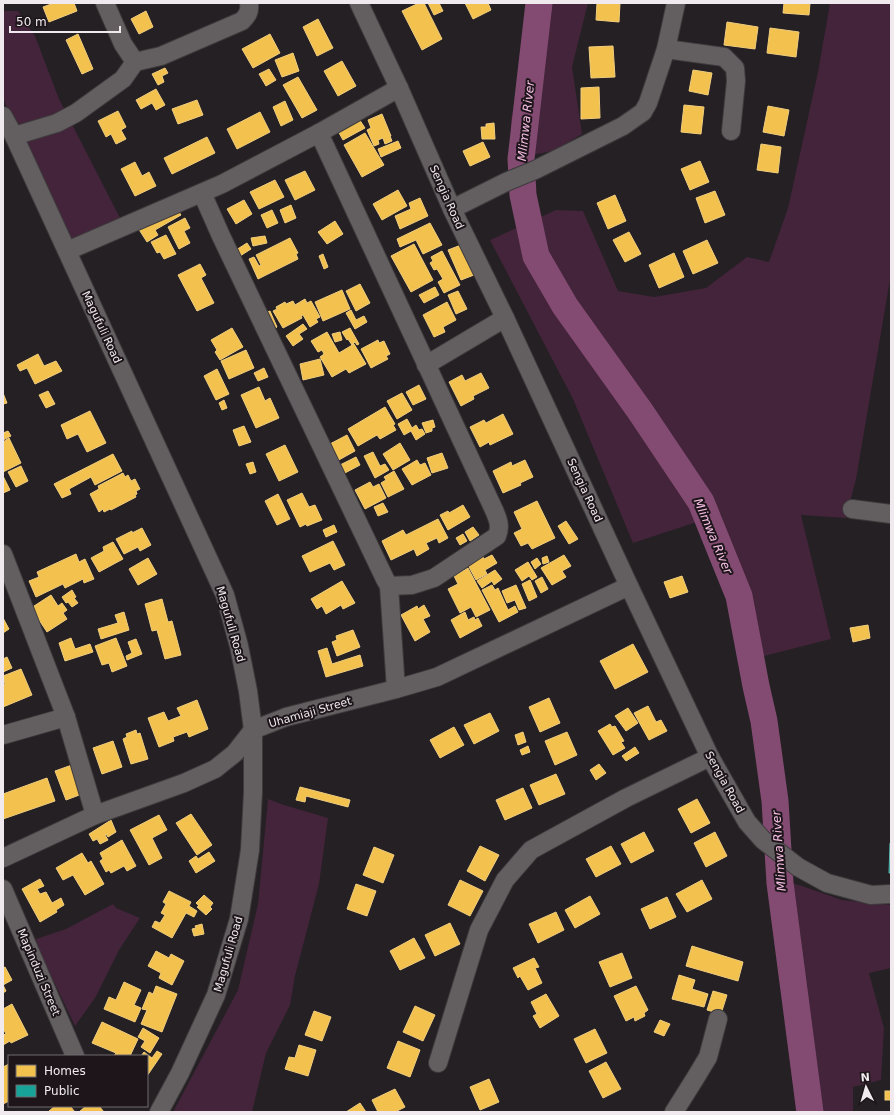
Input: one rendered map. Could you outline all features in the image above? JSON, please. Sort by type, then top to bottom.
[{"type":"street","points":[[105,3],[123,44],[135,62]]},
{"type":"street","points":[[14,136],[57,123],[76,113],[123,79],[135,62],[161,56],[242,21],[247,16],[249,3]]},
{"type":"street","name":"Sengia Road","points":[[359,3],[399,88],[452,210],[505,318],[710,757],[747,822],[763,840],[798,867],[827,883],[871,895],[891,894]]},
{"type":"street","points":[[452,210],[622,126],[643,112],[648,103],[666,49],[676,3]]},
{"type":"street","points":[[666,49],[724,57],[735,68],[736,81],[731,131]]},
{"type":"street","points":[[67,251],[202,193],[319,133],[399,88]]},
{"type":"street","name":"Magufuli Road","points":[[3,116],[14,136],[225,595],[239,646],[248,691],[253,730],[253,792],[250,850],[239,919],[216,995],[180,1074],[159,1112]]},
{"type":"street","points":[[319,133],[494,510],[500,529],[497,536],[434,578],[412,585],[389,586]]},
{"type":"street","points":[[202,193],[234,265],[389,586],[396,689]]},
{"type":"street","points":[[426,365],[505,318]]},
{"type":"street","points":[[852,509],[891,514]]},
{"type":"street","points":[[3,554],[66,717],[95,815]]},
{"type":"street","name":"Uhamiaji Street","points":[[253,730],[286,717],[437,677],[629,586]]},
{"type":"street","points":[[3,735],[66,717]]},
{"type":"street","points":[[3,858],[95,815],[184,783],[215,769],[235,753],[253,730]]},
{"type":"street","points":[[438,1063],[479,930],[505,880],[531,850],[626,798],[710,757]]},
{"type":"street","name":"Mapinduzi Street","points":[[3,889],[75,1055]]},
{"type":"street","points":[[674,1112],[708,1057],[718,1019]]},
{"type":"shaded area","points":[[529,3],[588,3],[572,67],[582,134],[553,151],[510,159],[511,120],[526,46]]},
{"type":"shaded area","points":[[830,3],[891,3],[891,274],[856,479],[846,518],[801,515],[831,639],[764,656],[721,514],[633,543],[573,399],[490,240],[556,210],[583,211],[618,291],[654,297],[706,288],[747,257],[769,262],[788,208],[818,72]]},
{"type":"shaded area","points":[[3,11],[18,11],[35,36],[59,99],[120,218],[71,240],[3,99]]},
{"type":"shaded area","points":[[268,799],[328,818],[319,884],[295,976],[290,1005],[266,1053],[252,1112],[173,1112],[238,990],[258,904]]},
{"type":"shaded area","points":[[768,877],[802,886],[842,900],[891,905],[891,968],[869,973],[884,1028],[881,1080],[853,1087],[853,1112],[796,1112]]},
{"type":"shaded area","points":[[113,904],[116,908],[140,918],[119,950],[95,998],[75,1026],[38,948],[36,939],[66,929]]},
{"type":"building: Homes","points":[[54,3],[74,3],[77,11],[49,22],[43,7]]},
{"type":"building: Homes","points":[[419,3],[424,3],[442,39],[422,50],[402,11]]},
{"type":"building: Homes","points":[[428,3],[439,3],[443,11],[434,15]]},
{"type":"building: Homes","points":[[465,3],[488,3],[491,10],[473,19]]},
{"type":"building: Homes","points":[[597,3],[620,3],[619,22],[596,20]]},
{"type":"building: Homes","points":[[784,3],[810,3],[809,15],[783,13]]},
{"type":"building: Homes","points":[[146,11],[153,27],[139,34],[131,19]]},
{"type":"building: Homes","points":[[318,19],[333,48],[317,56],[303,27]]},
{"type":"building: Homes","points":[[727,22],[758,27],[755,49],[724,45]]},
{"type":"building: Homes","points":[[770,28],[799,32],[796,57],[767,53]]},
{"type":"building: Homes","points":[[78,34],[93,69],[82,74],[66,40]]},
{"type":"building: Homes","points":[[270,34],[280,53],[253,68],[242,49]]},
{"type":"building: Homes","points":[[613,46],[615,77],[591,78],[589,47]]},
{"type":"building: Homes","points":[[293,53],[299,71],[282,77],[275,60]]},
{"type":"building: Homes","points":[[342,61],[356,86],[338,96],[324,71]]},
{"type":"building: Homes","points":[[165,68],[168,73],[162,76],[164,82],[158,85],[152,74]]},
{"type":"building: Homes","points":[[269,69],[276,80],[266,86],[259,74]]},
{"type":"building: Homes","points":[[693,70],[712,73],[708,95],[689,91]]},
{"type":"building: Homes","points":[[298,77],[317,110],[302,118],[283,85]]},
{"type":"building: Homes","points":[[599,87],[600,118],[581,119],[581,88]]},
{"type":"building: Homes","points":[[156,89],[165,105],[156,110],[152,103],[141,109],[136,100]]},
{"type":"building: Homes","points":[[197,100],[203,115],[178,124],[172,109]]},
{"type":"building: Homes","points":[[285,101],[293,120],[281,126],[273,107]]},
{"type":"building: Homes","points":[[684,105],[704,107],[701,134],[681,132]]},
{"type":"building: Homes","points":[[768,106],[789,110],[784,136],[763,132]]},
{"type":"building: Homes","points":[[118,111],[126,127],[121,130],[126,139],[116,144],[111,134],[106,137],[98,121]]},
{"type":"building: Homes","points":[[260,112],[270,132],[237,149],[227,129]]},
{"type":"building: Homes","points":[[382,114],[392,141],[385,144],[383,138],[378,140],[379,144],[374,146],[367,130],[371,128],[368,120]]},
{"type":"building: Homes","points":[[359,119],[365,128],[343,140],[338,131]]},
{"type":"building: Homes","points":[[494,123],[495,139],[482,139],[481,127],[486,127],[486,124]]},
{"type":"building: Homes","points":[[365,133],[384,165],[362,177],[344,145]]},
{"type":"building: Homes","points":[[207,137],[215,153],[172,174],[164,158]]},
{"type":"building: Homes","points":[[398,141],[401,148],[381,157],[378,149]]},
{"type":"building: Homes","points":[[483,142],[490,157],[470,166],[463,151]]},
{"type":"building: Homes","points":[[761,144],[781,147],[778,173],[757,170]]},
{"type":"building: Homes","points":[[700,161],[709,182],[690,190],[681,169]]},
{"type":"building: Homes","points":[[135,162],[142,176],[149,172],[156,186],[135,196],[121,169]]},
{"type":"building: Homes","points":[[305,171],[315,190],[295,200],[285,180]]},
{"type":"building: Homes","points":[[275,180],[284,197],[259,209],[250,192]]},
{"type":"building: Homes","points":[[398,190],[407,206],[382,220],[373,204]]},
{"type":"building: Homes","points":[[715,191],[725,215],[705,223],[696,198]]},
{"type":"building: Homes","points":[[615,195],[626,221],[608,229],[597,203]]},
{"type":"building: Homes","points":[[420,198],[428,216],[400,229],[395,216],[411,209],[409,203]]},
{"type":"building: Homes","points":[[244,200],[252,214],[236,224],[227,209]]},
{"type":"building: Homes","points":[[291,205],[296,218],[285,223],[280,210]]},
{"type":"building: Homes","points":[[175,206],[181,215],[155,230],[158,235],[147,242],[138,228]]},
{"type":"building: Homes","points":[[272,210],[278,223],[267,228],[261,215]]},
{"type":"building: Homes","points":[[185,218],[190,228],[184,231],[190,243],[179,249],[168,227]]},
{"type":"building: Homes","points":[[335,221],[343,234],[327,244],[318,232]]},
{"type":"building: Homes","points":[[430,223],[442,245],[423,254],[416,240],[400,247],[397,239]]},
{"type":"building: Homes","points":[[629,232],[641,254],[625,262],[613,240]]},
{"type":"building: Homes","points":[[166,235],[176,254],[164,259],[160,252],[157,253],[151,242]]},
{"type":"building: Homes","points":[[265,236],[267,243],[253,246],[251,238]]},
{"type":"building: Homes","points":[[290,238],[298,253],[296,254],[298,259],[258,279],[249,259],[254,257],[259,266],[261,265],[256,255]]},
{"type":"building: Homes","points":[[707,240],[718,263],[693,274],[683,251]]},
{"type":"building: Homes","points":[[247,243],[251,249],[240,256],[236,250]]},
{"type":"building: Homes","points":[[414,244],[433,280],[411,292],[391,256]]},
{"type":"building: Homes","points":[[461,245],[474,275],[461,280],[448,250]]},
{"type":"building: Homes","points":[[442,251],[460,285],[444,293],[438,282],[443,279],[437,269],[434,270],[430,263],[433,261],[431,257]]},
{"type":"building: Homes","points":[[674,253],[684,277],[659,288],[649,265]]},
{"type":"building: Homes","points":[[323,254],[328,267],[324,269],[319,256]]},
{"type":"building: Homes","points":[[200,264],[206,275],[201,278],[214,303],[197,311],[178,275]]},
{"type":"building: Homes","points":[[360,284],[370,303],[356,311],[346,291]]},
{"type":"building: Homes","points":[[435,287],[439,295],[424,303],[419,295]]},
{"type":"building: Homes","points":[[342,290],[350,309],[323,321],[315,302]]},
{"type":"building: Homes","points":[[458,291],[467,309],[456,314],[448,295]]},
{"type":"building: Homes","points":[[305,299],[307,303],[311,301],[320,317],[316,319],[318,322],[310,327],[303,315],[301,316],[302,318],[283,328],[273,311],[277,309],[276,307],[285,302],[286,304],[293,301],[295,305]]},
{"type":"building: Homes","points":[[447,302],[456,320],[443,327],[445,332],[434,337],[423,315]]},
{"type":"building: Homes","points":[[351,310],[356,320],[364,316],[367,322],[355,329],[346,313]]},
{"type":"building: Homes","points":[[270,311],[277,327],[272,330],[265,313]]},
{"type":"building: Homes","points":[[303,324],[307,329],[299,334],[303,339],[293,346],[286,336]]},
{"type":"building: Homes","points":[[232,328],[243,347],[220,360],[215,352],[217,350],[211,340]]},
{"type":"building: Homes","points":[[350,328],[359,344],[357,345],[355,342],[352,345],[342,332]]},
{"type":"building: Homes","points":[[327,332],[339,353],[354,344],[366,364],[349,373],[346,369],[332,377],[320,357],[324,354],[322,350],[318,352],[311,341]]},
{"type":"building: Homes","points":[[340,332],[342,340],[335,342],[332,334]]},
{"type":"building: Homes","points":[[378,340],[379,343],[384,341],[390,354],[386,356],[388,359],[371,368],[361,349]]},
{"type":"building: Homes","points":[[246,350],[254,368],[229,379],[221,361]]},
{"type":"building: Homes","points":[[38,354],[44,366],[56,361],[62,371],[35,384],[27,368],[20,371],[17,365]]},
{"type":"building: Homes","points":[[320,359],[324,375],[303,380],[300,364]]},
{"type":"building: Homes","points":[[264,368],[268,377],[258,381],[254,373]]},
{"type":"building: Homes","points":[[217,369],[229,394],[216,400],[204,376]]},
{"type":"building: Homes","points":[[481,373],[489,388],[473,396],[474,399],[461,406],[449,382],[462,375],[465,381]]},
{"type":"building: Homes","points":[[419,385],[426,399],[413,405],[406,392]]},
{"type":"building: Homes","points":[[259,387],[265,401],[270,398],[279,418],[256,428],[241,395]]},
{"type":"building: Homes","points":[[48,391],[55,404],[46,408],[39,395]]},
{"type":"building: Homes","points":[[3,393],[7,403],[3,404]]},
{"type":"building: Homes","points":[[402,393],[412,410],[397,419],[387,401]]},
{"type":"building: Homes","points":[[224,400],[227,408],[222,410],[219,403]]},
{"type":"building: Homes","points":[[385,407],[395,424],[393,425],[396,430],[380,439],[377,435],[358,446],[348,429]]},
{"type":"building: Homes","points":[[90,411],[106,443],[87,452],[78,434],[67,439],[61,425]]},
{"type":"building: Homes","points":[[503,414],[513,434],[490,445],[489,442],[480,447],[470,427],[484,420],[486,423]]},
{"type":"building: Homes","points":[[407,419],[412,428],[416,425],[419,430],[422,429],[425,434],[416,440],[411,431],[404,435],[398,424]]},
{"type":"building: Homes","points":[[433,420],[435,427],[432,428],[432,431],[426,433],[422,423]]},
{"type":"building: Homes","points":[[244,426],[251,442],[239,446],[233,430]]},
{"type":"building: Homes","points":[[8,431],[11,436],[3,440],[3,433]]},
{"type":"building: Homes","points":[[347,435],[355,451],[337,461],[328,445]]},
{"type":"building: Homes","points":[[9,438],[21,463],[3,472],[3,442]]},
{"type":"building: Homes","points":[[400,443],[410,460],[393,470],[383,454]]},
{"type":"building: Homes","points":[[285,445],[298,472],[279,481],[266,454]]},
{"type":"building: Homes","points":[[373,452],[380,466],[385,464],[389,470],[375,478],[364,456]]},
{"type":"building: Homes","points":[[442,453],[448,468],[432,473],[427,458]]},
{"type":"building: Homes","points":[[113,454],[122,471],[95,485],[91,477],[69,489],[71,494],[62,498],[54,484]]},
{"type":"building: Homes","points":[[356,457],[360,465],[343,474],[338,466]]},
{"type":"building: Homes","points":[[417,460],[420,465],[425,463],[431,475],[412,485],[402,469]]},
{"type":"building: Homes","points":[[525,460],[533,477],[520,483],[521,485],[503,493],[493,471],[511,462],[512,466]]},
{"type":"building: Homes","points":[[253,462],[256,472],[250,474],[246,464]]},
{"type":"building: Homes","points":[[21,466],[28,481],[16,487],[8,472]]},
{"type":"building: Homes","points":[[394,471],[404,489],[388,497],[381,483],[386,480],[384,477]]},
{"type":"building: Homes","points":[[123,473],[125,477],[128,475],[131,481],[135,479],[140,489],[136,491],[136,497],[111,510],[110,509],[104,512],[103,509],[99,512],[90,494],[99,489],[98,486]]},
{"type":"building: Homes","points":[[3,476],[10,490],[3,493]]},
{"type":"building: Homes","points":[[370,482],[373,487],[379,484],[386,498],[365,509],[355,490]]},
{"type":"building: Homes","points":[[302,493],[309,507],[315,505],[322,520],[300,527],[287,500]]},
{"type":"building: Homes","points":[[278,494],[290,519],[277,525],[265,501]]},
{"type":"building: Homes","points":[[537,501],[555,538],[532,549],[528,543],[521,546],[514,533],[522,529],[514,512]]},
{"type":"building: Homes","points":[[383,503],[388,512],[378,516],[374,507]]},
{"type":"building: Homes","points":[[463,505],[470,517],[448,530],[440,515],[448,511],[449,513]]},
{"type":"building: Homes","points":[[438,519],[448,538],[439,543],[437,538],[426,543],[429,549],[417,556],[414,549],[391,560],[382,541],[403,530],[406,535]]},
{"type":"building: Homes","points":[[566,521],[578,539],[569,544],[558,526]]},
{"type":"building: Homes","points":[[334,525],[337,532],[326,537],[323,530]]},
{"type":"building: Homes","points":[[473,527],[479,535],[470,541],[465,532]]},
{"type":"building: Homes","points":[[142,528],[151,545],[140,551],[138,547],[124,554],[116,539]]},
{"type":"building: Homes","points":[[463,534],[467,541],[460,545],[456,538]]},
{"type":"building: Homes","points":[[333,541],[345,565],[334,570],[330,563],[310,572],[302,556]]},
{"type":"building: Homes","points":[[113,542],[123,559],[99,572],[91,558],[104,551],[103,547]]},
{"type":"building: Homes","points":[[76,554],[79,562],[85,559],[94,579],[84,583],[83,579],[65,588],[63,584],[36,597],[29,581],[39,577],[37,572]]},
{"type":"building: Homes","points":[[492,555],[497,563],[485,570],[487,574],[476,580],[468,565],[483,557],[484,559]]},
{"type":"building: Homes","points":[[564,555],[571,566],[562,571],[566,577],[552,585],[541,568]]},
{"type":"building: Homes","points":[[547,556],[549,562],[543,564],[542,558]]},
{"type":"building: Homes","points":[[148,558],[157,574],[138,585],[129,569]]},
{"type":"building: Homes","points":[[537,558],[541,564],[535,569],[531,562]]},
{"type":"building: Homes","points":[[528,562],[537,577],[532,580],[529,576],[522,581],[515,570]]},
{"type":"building: Homes","points":[[468,568],[490,610],[476,617],[471,607],[460,613],[448,589],[458,584],[454,576]]},
{"type":"building: Homes","points":[[495,570],[502,579],[494,585],[492,581],[482,588],[477,581]]},
{"type":"building: Homes","points":[[682,576],[688,592],[670,598],[664,582]]},
{"type":"building: Homes","points":[[542,577],[548,589],[541,593],[535,581]]},
{"type":"building: Homes","points":[[530,580],[537,597],[529,601],[522,584]]},
{"type":"building: Homes","points":[[342,581],[355,603],[343,609],[341,605],[326,614],[322,606],[317,609],[311,599]]},
{"type":"building: Homes","points":[[492,585],[495,590],[498,588],[508,610],[515,606],[518,612],[499,622],[482,590]]},
{"type":"building: Homes","points":[[516,585],[526,608],[519,610],[515,600],[507,603],[502,591]]},
{"type":"building: Homes","points":[[72,590],[76,597],[74,598],[78,603],[72,607],[68,602],[66,603],[62,597]]},
{"type":"building: Homes","points":[[51,595],[58,606],[62,603],[67,610],[63,613],[67,619],[47,632],[31,608]]},
{"type":"building: Homes","points":[[162,599],[168,622],[172,621],[181,655],[165,659],[157,630],[152,631],[145,604]]},
{"type":"building: Homes","points":[[424,605],[430,616],[423,619],[430,632],[415,641],[401,615],[417,606],[418,609]]},
{"type":"building: Homes","points":[[124,612],[129,630],[101,639],[98,629],[118,623],[115,615]]},
{"type":"building: Homes","points":[[465,612],[468,620],[474,617],[475,620],[478,618],[482,626],[460,638],[451,620]]},
{"type":"building: Homes","points":[[3,618],[9,629],[3,633]]},
{"type":"building: Homes","points":[[868,625],[870,638],[853,642],[850,628]]},
{"type":"building: Homes","points":[[353,630],[360,647],[337,656],[332,642],[337,640],[336,636]]},
{"type":"building: Homes","points":[[71,638],[75,649],[90,644],[93,652],[65,661],[59,643]]},
{"type":"building: Homes","points":[[116,638],[127,666],[112,672],[109,663],[102,665],[95,646]]},
{"type":"building: Homes","points":[[136,639],[142,654],[127,660],[126,656],[132,653],[128,642]]},
{"type":"building: Homes","points":[[633,644],[648,672],[615,689],[600,661]]},
{"type":"building: Homes","points":[[327,648],[332,664],[360,655],[363,666],[326,677],[318,651]]},
{"type":"building: Homes","points":[[7,657],[12,668],[3,672],[3,659]]},
{"type":"building: Homes","points":[[21,669],[32,695],[3,707],[3,685],[5,684],[3,676]]},
{"type":"building: Homes","points":[[549,698],[560,723],[540,732],[529,707]]},
{"type":"building: Homes","points":[[197,700],[208,729],[189,737],[187,732],[173,737],[174,741],[159,747],[148,718],[164,712],[168,721],[181,716],[177,708]]},
{"type":"building: Homes","points":[[648,706],[656,722],[661,720],[667,731],[649,740],[634,713]]},
{"type":"building: Homes","points":[[628,708],[638,723],[626,731],[615,716]]},
{"type":"building: Homes","points":[[490,713],[499,731],[474,744],[464,725]]},
{"type":"building: Homes","points":[[610,724],[612,727],[615,726],[624,741],[621,742],[625,748],[613,755],[598,731]]},
{"type":"building: Homes","points":[[454,727],[464,745],[440,758],[430,740]]},
{"type":"building: Homes","points":[[136,730],[137,734],[140,733],[148,759],[131,764],[123,739],[127,737],[126,734]]},
{"type":"building: Homes","points":[[523,732],[526,742],[518,745],[515,735]]},
{"type":"building: Homes","points":[[567,732],[577,755],[555,765],[545,741]]},
{"type":"building: Homes","points":[[113,741],[122,767],[102,774],[93,748]]},
{"type":"building: Homes","points":[[528,746],[530,752],[522,755],[520,750]]},
{"type":"building: Homes","points":[[635,747],[639,753],[626,761],[622,756]]},
{"type":"building: Homes","points":[[599,764],[606,773],[596,780],[590,770]]},
{"type":"building: Homes","points":[[72,765],[82,794],[66,800],[55,771]]},
{"type":"building: Homes","points":[[556,774],[565,794],[539,805],[530,785]]},
{"type":"building: Homes","points":[[47,778],[55,801],[3,819],[3,794]]},
{"type":"building: Homes","points":[[300,787],[350,800],[348,807],[306,796],[305,802],[296,800]]},
{"type":"building: Homes","points":[[523,788],[532,808],[505,820],[496,800]]},
{"type":"building: Homes","points":[[697,799],[710,823],[691,833],[678,809]]},
{"type":"building: Homes","points":[[191,814],[212,845],[197,855],[176,823]]},
{"type":"building: Homes","points":[[159,815],[167,830],[152,838],[162,858],[149,865],[130,830]]},
{"type":"building: Homes","points":[[111,820],[116,832],[108,837],[106,834],[105,835],[108,840],[100,844],[97,839],[93,841],[89,834]]},
{"type":"building: Homes","points":[[644,832],[654,851],[631,863],[621,844]]},
{"type":"building: Homes","points":[[715,832],[727,856],[706,867],[694,843]]},
{"type":"building: Homes","points":[[122,840],[136,866],[127,871],[124,866],[111,873],[109,870],[106,872],[100,861],[103,859],[100,853]]},
{"type":"building: Homes","points":[[480,846],[499,855],[485,881],[467,871]]},
{"type":"building: Homes","points":[[611,846],[621,864],[596,877],[586,859]]},
{"type":"building: Homes","points":[[374,847],[394,855],[383,883],[363,875]]},
{"type":"building: Homes","points":[[209,852],[215,861],[196,873],[189,861],[196,856],[198,859]]},
{"type":"building: Homes","points":[[82,853],[88,863],[91,861],[104,884],[85,895],[73,875],[63,880],[56,868]]},
{"type":"building: Homes","points":[[40,879],[44,886],[37,889],[40,894],[46,892],[52,903],[61,898],[64,905],[56,910],[57,912],[40,922],[22,889]]},
{"type":"building: Homes","points":[[460,880],[483,891],[470,916],[448,905]]},
{"type":"building: Homes","points":[[702,880],[712,899],[687,912],[676,894]]},
{"type":"building: Homes","points":[[356,884],[376,891],[367,916],[347,909]]},
{"type":"building: Homes","points":[[169,891],[191,902],[189,906],[197,911],[194,917],[186,913],[172,938],[152,927],[155,921],[160,923],[165,915],[161,913],[166,904],[163,902]]},
{"type":"building: Homes","points":[[204,895],[213,903],[210,907],[212,909],[206,915],[197,907],[199,906],[196,903]]},
{"type":"building: Homes","points":[[590,896],[600,914],[575,928],[565,910]]},
{"type":"building: Homes","points":[[667,897],[676,917],[650,929],[641,909]]},
{"type":"building: Homes","points":[[556,912],[564,930],[538,943],[529,924]]},
{"type":"building: Homes","points":[[450,923],[460,944],[435,956],[425,935]]},
{"type":"building: Homes","points":[[202,924],[204,934],[194,936],[192,929],[196,928],[195,926]]},
{"type":"building: Homes","points":[[414,938],[425,958],[400,970],[390,951]]},
{"type":"building: Homes","points":[[692,946],[743,962],[738,981],[686,966]]},
{"type":"building: Homes","points":[[156,951],[169,958],[171,954],[184,961],[172,985],[159,978],[161,973],[148,966]]},
{"type":"building: Homes","points":[[622,953],[632,978],[610,987],[599,962]]},
{"type":"building: Homes","points":[[534,958],[539,967],[535,968],[542,983],[528,990],[520,976],[518,978],[513,968]]},
{"type":"building: Homes","points":[[5,967],[12,980],[3,985],[3,968]]},
{"type":"building: Homes","points":[[679,975],[695,980],[692,989],[708,994],[704,1007],[672,999]]},
{"type":"building: Homes","points":[[124,982],[141,990],[134,1005],[141,1008],[135,1022],[104,1009],[109,997],[116,1000]]},
{"type":"building: Homes","points":[[3,985],[6,991],[3,993]]},
{"type":"building: Homes","points":[[156,986],[177,994],[162,1032],[141,1024],[147,1010],[142,1009],[149,992],[153,994]]},
{"type":"building: Homes","points":[[636,986],[648,1010],[644,1013],[645,1016],[635,1021],[634,1017],[626,1021],[614,996]]},
{"type":"building: Homes","points":[[713,991],[727,995],[721,1014],[707,1010]]},
{"type":"building: Homes","points":[[546,994],[559,1016],[540,1028],[533,1016],[537,1014],[531,1002]]},
{"type":"building: Homes","points":[[12,1004],[28,1035],[3,1045],[3,1035],[6,1034],[3,1028],[3,1009]]},
{"type":"building: Homes","points":[[415,1006],[435,1015],[423,1041],[403,1032]]},
{"type":"building: Homes","points":[[314,1011],[331,1017],[322,1041],[305,1035]]},
{"type":"building: Homes","points":[[660,1020],[670,1024],[664,1036],[654,1032]]},
{"type":"building: Homes","points":[[102,1022],[138,1039],[130,1055],[115,1055],[116,1053],[92,1043]]},
{"type":"building: Homes","points":[[143,1028],[159,1038],[150,1053],[141,1047],[145,1041],[138,1037]]},
{"type":"building: Homes","points":[[595,1029],[607,1053],[586,1063],[574,1039]]},
{"type":"building: Homes","points":[[398,1041],[420,1050],[410,1077],[387,1068]]},
{"type":"building: Homes","points":[[299,1045],[316,1050],[308,1076],[285,1069],[289,1057],[295,1058]]},
{"type":"building: Homes","points":[[157,1051],[162,1054],[148,1075],[148,1055],[152,1058]]},
{"type":"building: Homes","points":[[606,1062],[621,1089],[603,1098],[589,1071]]},
{"type":"building: Homes","points":[[8,1064],[8,1102],[3,1104],[3,1067]]},
{"type":"building: Homes","points":[[489,1079],[499,1102],[480,1110],[470,1087]]},
{"type":"building: Homes","points":[[395,1089],[405,1107],[395,1112],[378,1112],[372,1100]]},
{"type":"building: Homes","points":[[885,1091],[891,1091],[891,1100],[885,1100]]},
{"type":"building: Homes","points":[[360,1103],[366,1112],[346,1112]]},
{"type":"building: Homes","points":[[54,1107],[71,1107],[75,1112],[49,1112]]},
{"type":"building: Homes","points":[[85,1107],[100,1107],[104,1112],[79,1112]]},
{"type":"building: Public","points":[[890,843],[891,873],[889,873]]},
{"type":"waterway","name":"Mlimwa River","points":[[539,3],[521,159],[523,195],[536,256],[565,306],[640,411],[701,502],[739,596],[764,721],[775,801],[780,883],[810,1112]]}]
